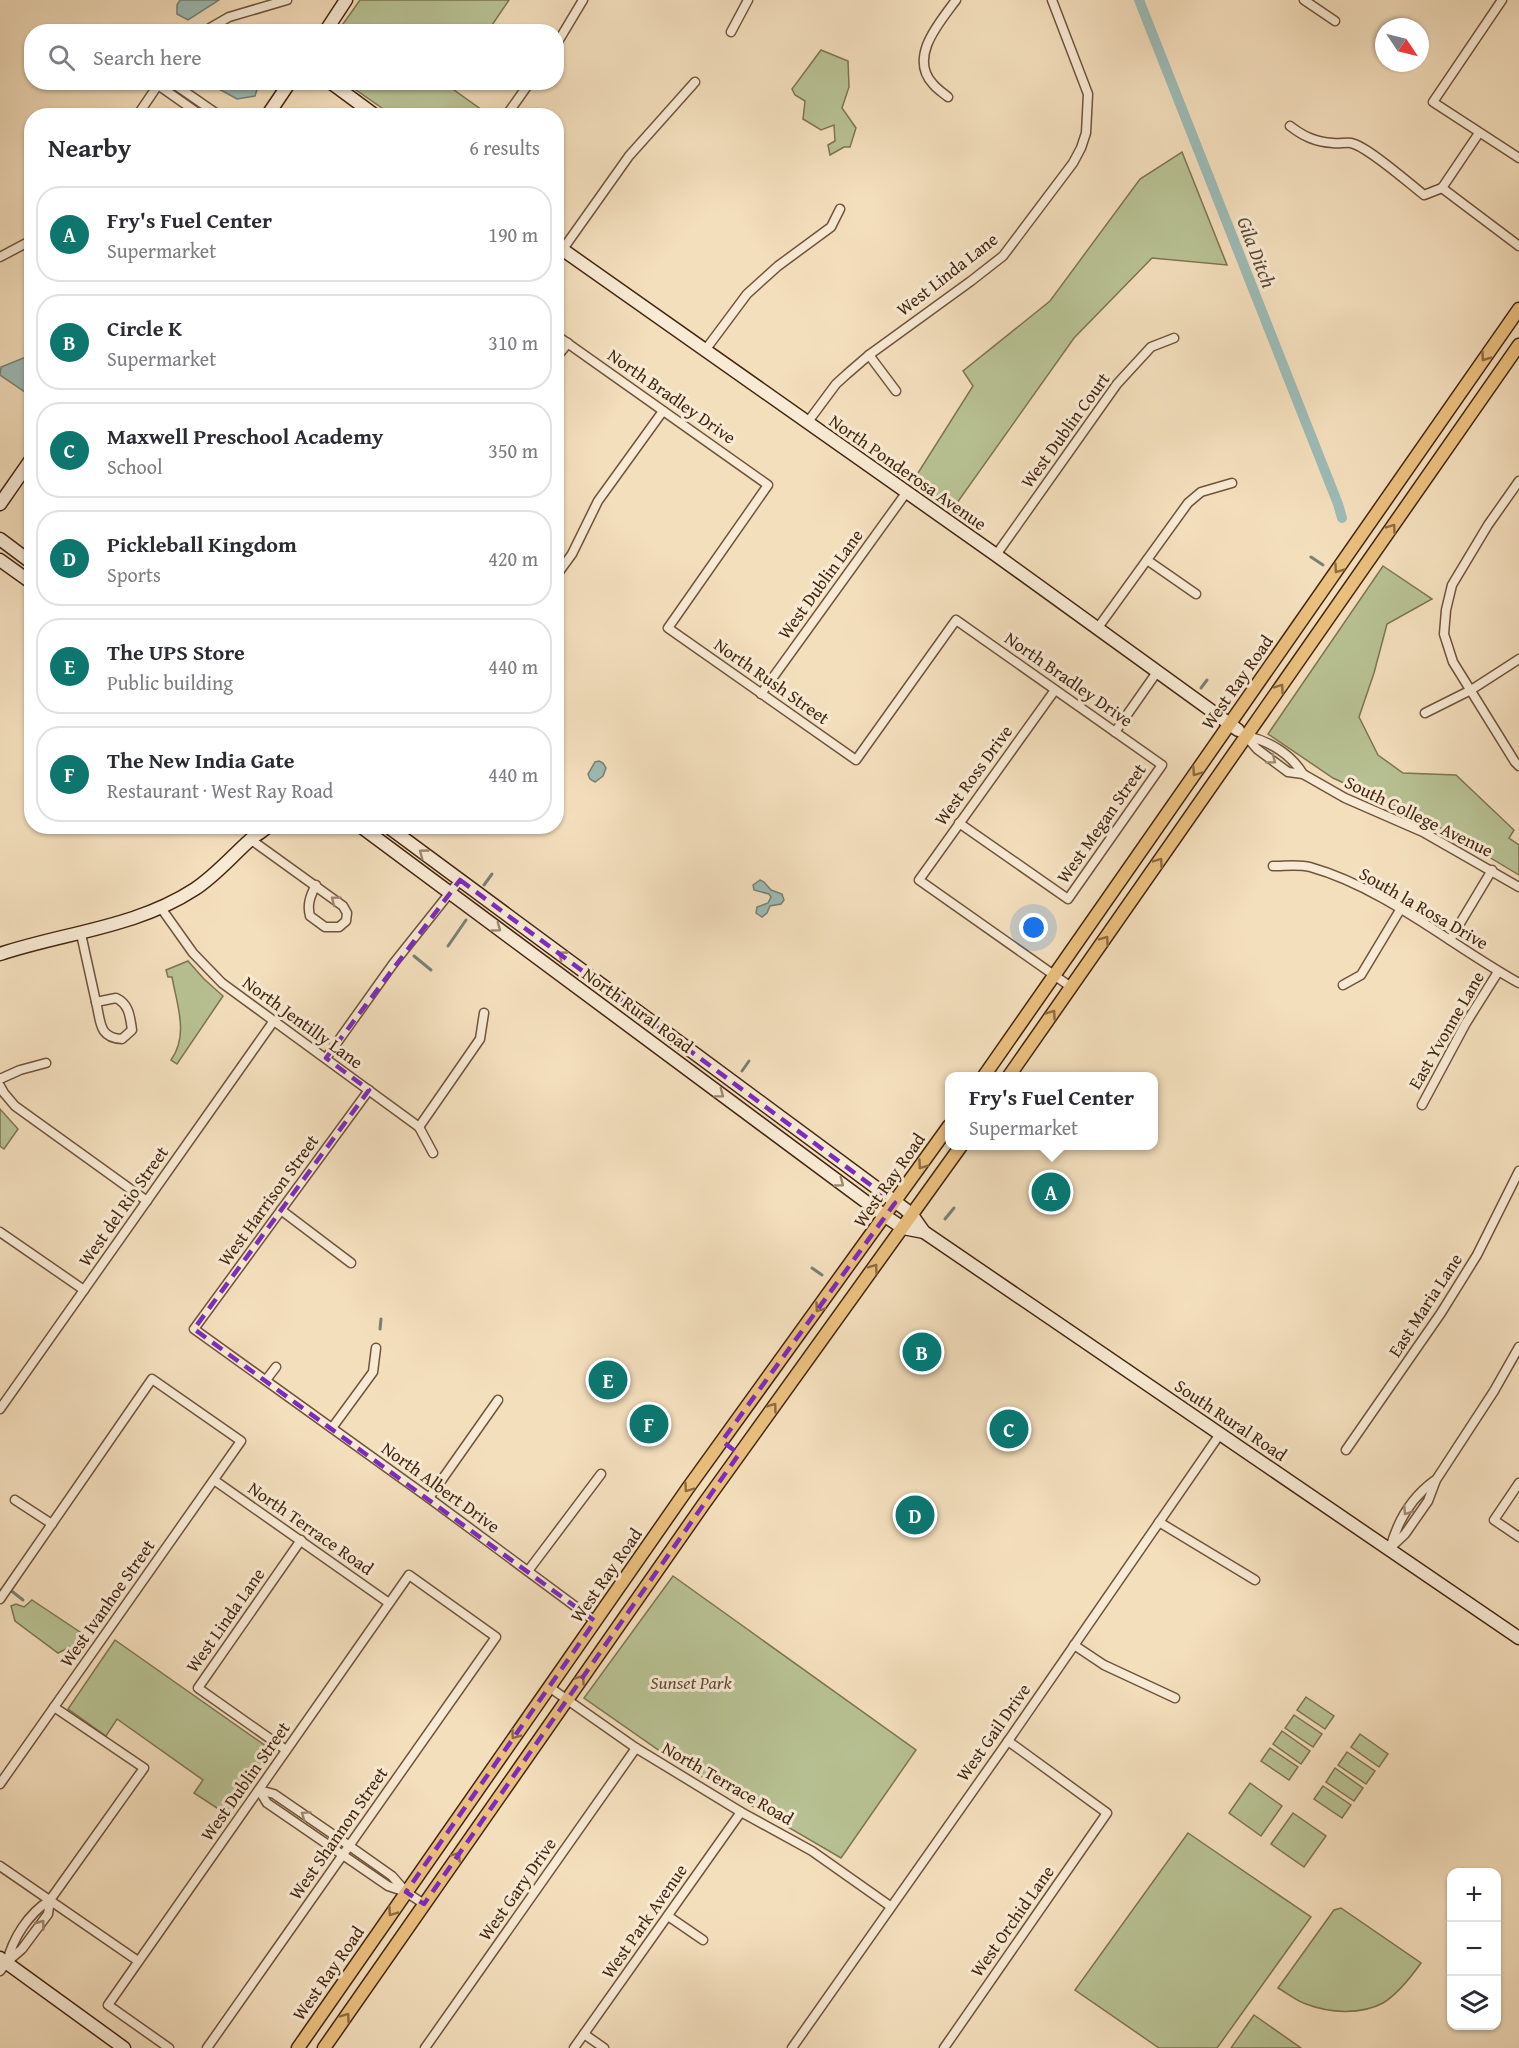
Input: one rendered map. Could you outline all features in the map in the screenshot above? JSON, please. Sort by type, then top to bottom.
[{"type":"main road","points":[[330,24],[346,0]]},
{"type":"main road","points":[[272,108],[285,90]]},
{"type":"main road","points":[[341,90],[365,108]]},
{"type":"main road","name":"North Ponderosa Avenue","points":[[564,250],[996,555],[1238,730]]},
{"type":"main road","name":"West Ray Road","points":[[1012,1072],[1519,309]]},
{"type":"main road","name":"West Ray Road","points":[[987,1072],[1053,976],[1238,730],[1519,345]]},
{"type":"main road","points":[[0,504],[24,470]]},
{"type":"main road","points":[[0,539],[24,557]]},
{"type":"main road","points":[[0,560],[24,577]]},
{"type":"main road","points":[[250,839],[252,834]]},
{"type":"main road","points":[[0,954],[136,919],[161,908],[225,866],[257,834]]},
{"type":"main road","name":"North Rural Road","points":[[371,834],[894,1222]]},
{"type":"main road","name":"North Rural Road","points":[[398,834],[904,1209]]},
{"type":"main road","name":"West Ray Road","points":[[324,2048],[739,1454],[904,1209],[945,1133]]},
{"type":"main road","name":"West Ray Road","points":[[298,2048],[722,1441],[904,1209],[957,1150]]},
{"type":"main road","name":"South Rural Road","points":[[904,1209],[924,1232],[1519,1638]]},
{"type":"main road","name":"South Rural Road","points":[[894,1222],[924,1232]]},
{"type":"main road","points":[[722,1441],[739,1454]]},
{"type":"main road","points":[[2,1964],[124,2048]]},
{"type":"street","points":[[217,24],[229,17],[287,0]]},
{"type":"street","points":[[564,32],[583,0]]},
{"type":"street","points":[[731,32],[748,0]]},
{"type":"street","points":[[948,97],[931,83],[924,67],[924,52],[932,33],[956,0]]},
{"type":"street","name":"West Linda Lane","points":[[807,423],[836,384],[869,356],[1003,256],[1073,163],[1086,133],[1088,94],[1052,0]]},
{"type":"street","points":[[1304,0],[1335,21]]},
{"type":"street","points":[[1502,0],[1433,102],[1519,158]]},
{"type":"street","points":[[564,242],[629,156],[695,82]]},
{"type":"street","points":[[142,108],[155,90]]},
{"type":"street","points":[[167,90],[191,108]]},
{"type":"street","points":[[183,90],[208,108]]},
{"type":"street","points":[[512,108],[524,90]]},
{"type":"street","points":[[1290,126],[1305,137],[1316,141],[1353,143],[1382,162],[1424,195],[1442,188],[1479,133]]},
{"type":"street","points":[[1442,188],[1519,246]]},
{"type":"street","points":[[706,349],[747,294],[778,266],[831,226],[840,209]]},
{"type":"street","points":[[0,257],[24,244]]},
{"type":"street","name":"West Dublin Court","points":[[996,555],[1117,384],[1151,347],[1174,338]]},
{"type":"street","name":"North Bradley Drive","points":[[564,340],[768,485],[668,628]]},
{"type":"street","points":[[564,348],[568,343]]},
{"type":"street","points":[[869,356],[896,391]]},
{"type":"street","points":[[564,565],[572,554],[598,501],[663,411]]},
{"type":"street","points":[[1519,481],[1488,525],[1452,585],[1446,610],[1444,634],[1453,662],[1519,766]]},
{"type":"street","points":[[1097,629],[1188,503],[1201,492],[1232,483]]},
{"type":"street","name":"West Dublin Lane","points":[[761,694],[906,493]]},
{"type":"street","points":[[1147,560],[1196,594]]},
{"type":"street","name":"North Bradley Drive","points":[[856,760],[956,620],[1162,765]]},
{"type":"street","name":"North Rush Street","points":[[668,628],[856,760]]},
{"type":"street","points":[[1425,713],[1471,690],[1519,659]]},
{"type":"street","points":[[1115,732],[1157,672]]},
{"type":"street","name":"West Ross Drive","points":[[1053,976],[918,880],[1055,690]]},
{"type":"street","name":"South College Avenue","points":[[1238,730],[1272,745],[1296,761],[1303,774],[1345,798],[1423,832],[1519,887]]},
{"type":"street","name":"West Megan Street","points":[[959,823],[1068,899],[1162,765]]},
{"type":"street","points":[[250,839],[316,885],[343,906],[347,913],[346,921],[339,927],[325,927],[310,916],[309,900],[316,885]]},
{"type":"street","name":"South la Rosa Drive","points":[[1273,866],[1308,867],[1362,888],[1450,939],[1498,972],[1519,983]]},
{"type":"street","points":[[1450,939],[1492,870]]},
{"type":"street","points":[[326,1058],[393,964],[460,880]]},
{"type":"street","name":"North Jentilly Lane","points":[[161,908],[193,953],[222,983],[419,1127],[433,1153]]},
{"type":"street","points":[[1343,985],[1361,975],[1400,910]]},
{"type":"street","points":[[81,934],[96,1002],[103,1031],[112,1039],[123,1040],[132,1030],[129,1011],[124,1002],[116,998],[96,1002]]},
{"type":"street","name":"East Yvonne Lane","points":[[1422,1105],[1466,1023],[1498,972]]},
{"type":"street","points":[[1053,976],[1071,987]]},
{"type":"street","points":[[419,1127],[480,1040],[484,1013]]},
{"type":"street","name":"West del Rio Street","points":[[0,1409],[273,1022]]},
{"type":"street","points":[[0,1079],[20,1070],[46,1063]]},
{"type":"street","points":[[0,1086],[15,1106],[147,1201]]},
{"type":"street","name":"West Harrison Street","points":[[194,1329],[369,1090]]},
{"type":"street","name":"East Maria Lane","points":[[1346,1450],[1441,1313],[1477,1255],[1519,1171]]},
{"type":"street","points":[[281,1210],[351,1263]]},
{"type":"street","points":[[0,1232],[84,1290]]},
{"type":"street","name":"North Albert Drive","points":[[194,1329],[595,1621]]},
{"type":"street","points":[[1389,1549],[1405,1534],[1428,1501],[1436,1480],[1494,1391],[1519,1347]]},
{"type":"street","points":[[332,1428],[373,1372],[376,1348]]},
{"type":"street","points":[[266,1380],[276,1367]]},
{"type":"street","name":"West Ivanhoe Street","points":[[0,1784],[241,1441],[152,1378],[51,1524]]},
{"type":"street","points":[[429,1498],[498,1400]]},
{"type":"street","name":"West Gail Drive","points":[[792,2048],[1220,1434]]},
{"type":"street","points":[[528,1571],[600,1474]]},
{"type":"street","name":"North Terrace Road","points":[[214,1480],[389,1603]]},
{"type":"street","points":[[1519,1483],[1494,1520],[1519,1537]]},
{"type":"street","points":[[0,1599],[51,1524],[15,1500]]},
{"type":"street","points":[[1159,1522],[1255,1580]]},
{"type":"street","name":"West Linda Lane","points":[[286,1750],[198,1688],[301,1540]]},
{"type":"street","name":"West Dublin Street","points":[[169,2048],[108,2005],[409,1575],[496,1637]]},
{"type":"street","name":"West Shannon Street","points":[[207,2048],[496,1637]]},
{"type":"street","points":[[1074,1645],[1104,1665],[1175,1698]]},
{"type":"street","name":"North Terrace Road","points":[[549,1687],[636,1748],[741,1812],[812,1851],[890,1906]]},
{"type":"street","points":[[2,1964],[28,1919],[39,1907],[50,1900],[144,1768],[54,1707]]},
{"type":"street","name":"West Orchid Lane","points":[[944,2048],[1107,1813],[1008,1741]]},
{"type":"street","name":"West Gary Drive","points":[[425,2048],[636,1748]]},
{"type":"street","points":[[259,1790],[274,1794],[392,1876],[406,1892],[424,1904]]},
{"type":"street","points":[[259,1790],[267,1803],[388,1886],[406,1892]]},
{"type":"street","name":"West Park Avenue","points":[[574,2048],[741,1812]]},
{"type":"street","points":[[0,1866],[138,1962]]},
{"type":"street","points":[[668,1916],[703,1940]]},
{"type":"street","points":[[584,2034],[604,2048]]},
{"type":"highlighted area","points":[[460,880],[895,1203],[722,1441],[739,1454],[424,1904],[406,1892],[595,1621],[194,1329],[369,1090],[326,1058]]},
{"type":"green space","points":[[360,0],[509,0],[493,24],[343,24]]},
{"type":"green space","points":[[821,50],[848,61],[849,87],[842,108],[856,128],[850,147],[844,147],[830,155],[828,145],[835,141],[834,125],[821,130],[803,119],[805,101],[795,95],[792,89]]},
{"type":"green space","points":[[356,90],[454,90],[479,108],[382,108]]},
{"type":"green space","points":[[1182,152],[1227,265],[1152,258],[1074,338],[952,510],[911,484],[973,386],[963,371],[1050,301],[1140,179]]},
{"type":"green space","points":[[1383,566],[1432,599],[1387,624],[1359,717],[1378,755],[1403,773],[1456,775],[1514,830],[1509,838],[1519,845],[1519,875],[1439,827],[1333,778],[1268,734]]},
{"type":"green space","points":[[188,961],[223,996],[177,1064],[171,1060],[181,1030],[179,1009],[172,977],[168,977],[166,970]]},
{"type":"green space","points":[[0,1109],[18,1129],[4,1149],[0,1146]]},
{"type":"green space","name":"Sunset Park","points":[[673,1576],[916,1750],[841,1858],[670,1758],[584,1698]]},
{"type":"green space","points":[[32,1600],[80,1632],[76,1644],[58,1653],[15,1621],[11,1606],[16,1604],[24,1607]]},
{"type":"green space","points":[[115,1640],[273,1751],[229,1816],[194,1793],[203,1780],[117,1719],[106,1736],[68,1709]]},
{"type":"green space","points":[[1306,1697],[1334,1716],[1325,1729],[1297,1710]]},
{"type":"green space","points":[[1294,1715],[1322,1734],[1313,1747],[1285,1728]]},
{"type":"green space","points":[[1282,1731],[1310,1751],[1301,1764],[1273,1744]]},
{"type":"green space","points":[[1360,1734],[1388,1754],[1379,1767],[1351,1747]]},
{"type":"green space","points":[[1270,1748],[1298,1767],[1289,1780],[1261,1761]]},
{"type":"green space","points":[[1347,1752],[1375,1771],[1366,1784],[1338,1765]]},
{"type":"green space","points":[[1335,1768],[1363,1788],[1354,1801],[1326,1782]]},
{"type":"green space","points":[[1250,1783],[1282,1806],[1261,1836],[1229,1813]]},
{"type":"green space","points":[[1323,1786],[1351,1805],[1342,1818],[1314,1799]]},
{"type":"green space","points":[[1293,1813],[1326,1836],[1304,1867],[1271,1844]]},
{"type":"green space","points":[[1188,1833],[1311,1917],[1217,2048],[1159,2048],[1075,1990]]},
{"type":"green space","points":[[1341,1908],[1421,1963],[1394,1995],[1374,2007],[1355,2011],[1335,2011],[1302,2003],[1278,1988],[1334,1910]]},
{"type":"green space","points":[[1254,2015],[1301,2048],[1231,2048]]},
{"type":"water","points":[[180,0],[219,0],[188,20],[177,14],[177,5]]},
{"type":"water","points":[[221,90],[257,90],[255,96],[237,99]]},
{"type":"water","points":[[24,358],[24,391],[0,375],[1,367]]},
{"type":"water","points":[[599,761],[606,768],[603,776],[595,782],[588,774],[595,762]]},
{"type":"water","points":[[760,880],[771,890],[782,894],[784,900],[781,904],[770,906],[762,917],[756,913],[757,907],[768,903],[771,897],[769,894],[754,890],[753,885]]},
{"type":"waterway","name":"Gila Ditch","points":[[1139,0],[1342,518]]},
{"type":"waterway","points":[[1311,557],[1323,565]]},
{"type":"waterway","points":[[1201,688],[1207,680]]},
{"type":"waterway","points":[[484,885],[492,874]]},
{"type":"waterway","points":[[448,946],[466,920]]},
{"type":"waterway","points":[[414,956],[431,970]]},
{"type":"waterway","points":[[742,1071],[749,1061]]},
{"type":"waterway","points":[[945,1219],[954,1208]]},
{"type":"waterway","points":[[812,1268],[822,1275]]},
{"type":"waterway","points":[[380,1329],[381,1319]]},
{"type":"waterway","points":[[9,1589],[23,1600]]},
{"type":"place","name":"Fry's Fuel Center","points":[[1051,1192]]},
{"type":"place","name":"Circle K","points":[[922,1352]]},
{"type":"place","name":"The UPS Store","points":[[608,1380]]},
{"type":"place","name":"The New India Gate","points":[[649,1424]]},
{"type":"place","name":"Maxwell Preschool Academy","points":[[1009,1429]]},
{"type":"place","name":"Pickleball Kingdom","points":[[915,1515]]}]
